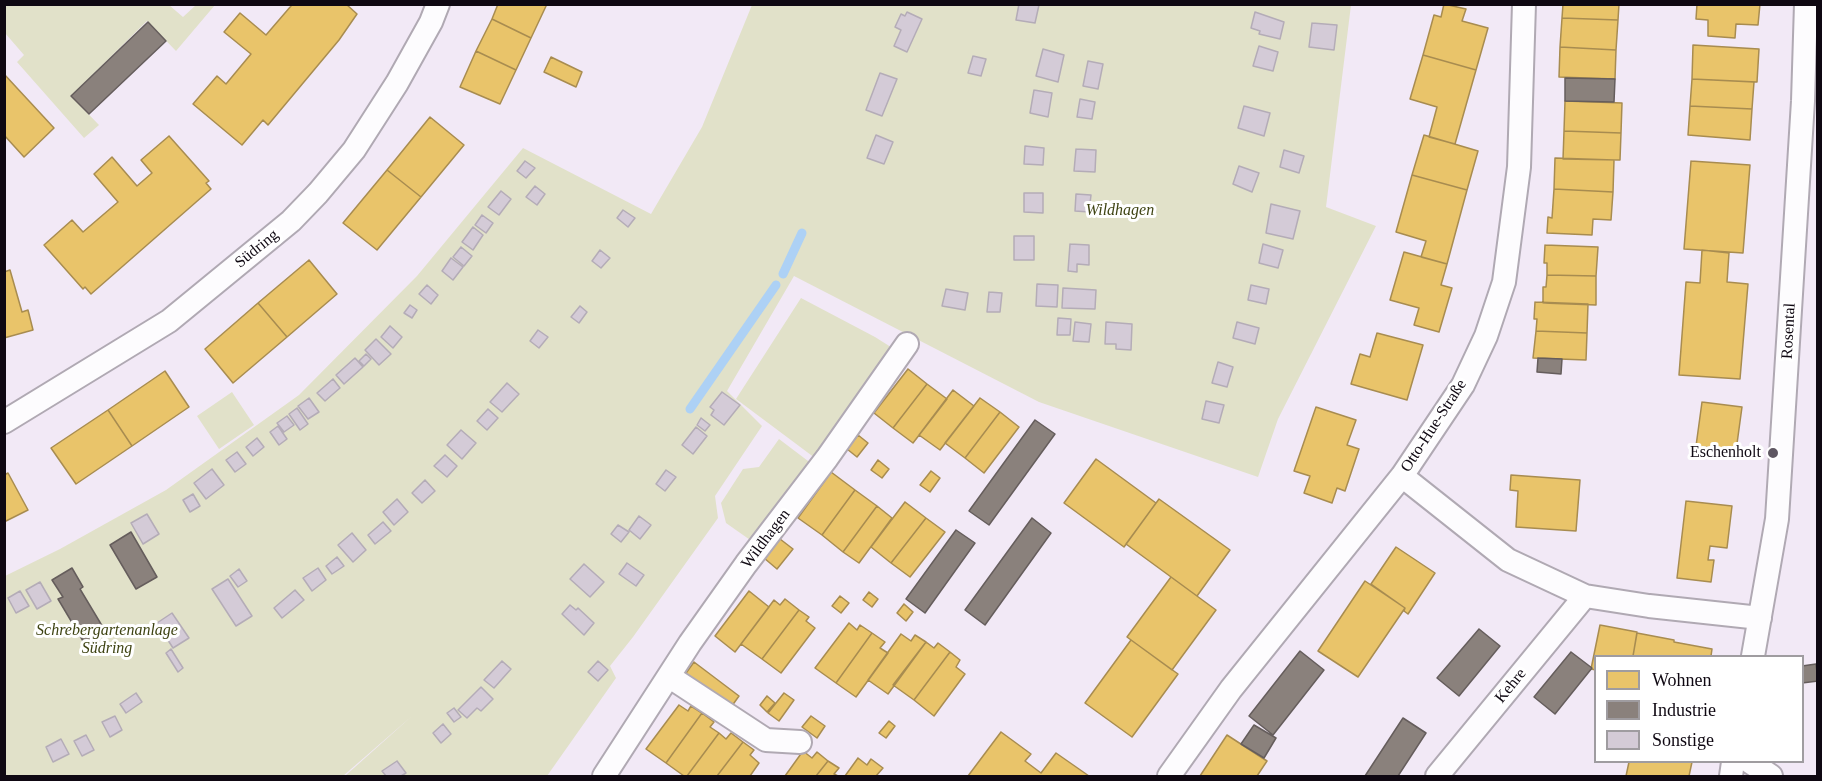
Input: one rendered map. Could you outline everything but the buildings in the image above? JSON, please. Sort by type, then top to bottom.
[{"type":"street","name":"Südring","points":[[4,422],[169,321],[291,221],[354,150],[397,83],[431,22],[438,4]]},
{"type":"street","name":"Otto-Hue-Straße","points":[[1169,777],[1231,689],[1402,476],[1463,385],[1486,336],[1504,282],[1519,167],[1524,4]]},
{"type":"street","name":"Rosental","points":[[1753,655],[1777,519],[1803,101],[1806,4]]},
{"type":"street","name":"Wildhagen","points":[[604,777],[739,573],[827,458],[907,344]]},
{"type":"street","points":[[1402,476],[1508,560],[1586,596],[1649,606],[1760,618]]},
{"type":"street","name":"Kehre","points":[[1437,777],[1586,596]]},
{"type":"street","points":[[669,677],[766,740],[800,742]]},
{"type":"street","points":[[1751,763],[1771,777]]},
{"type":"green space","points":[[5,4],[169,5],[183,17],[196,5],[215,5],[176,51],[147,21],[71,96],[99,125],[84,138],[17,62],[24,55],[5,33]]},
{"type":"green space","name":"Schrebergartenanlage Südring","points":[[752,5],[1351,5],[1326,207],[1376,226],[1278,419],[1258,477],[1039,402],[794,276],[727,391],[762,426],[715,496],[718,518],[610,666],[616,678],[547,776],[345,776],[412,716],[343,776],[5,776],[5,576],[60,549],[166,490],[299,395],[417,276],[523,148],[651,214],[702,127]]},
{"type":"green space","points":[[801,298],[894,349],[815,458],[736,399]]},
{"type":"green space","points":[[232,392],[254,425],[219,449],[197,416]]},
{"type":"green space","points":[[779,439],[812,464],[753,542],[726,523],[721,503],[743,469],[759,467]]},
{"type":"waterway","points":[[783,274],[802,233]]},
{"type":"waterway","points":[[690,409],[776,285]]},
{"type":"place","name":"Eschenholt","points":[[1773,453]]}]
